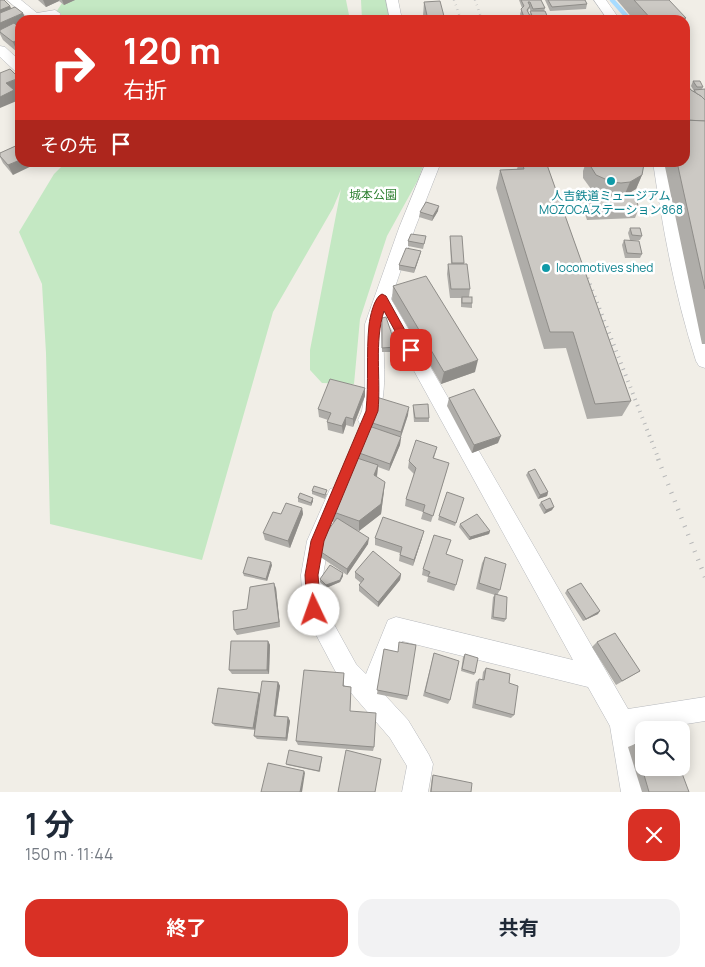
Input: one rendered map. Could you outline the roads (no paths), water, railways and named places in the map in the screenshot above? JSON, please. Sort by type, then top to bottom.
[{"type":"street","points":[[13,0],[30,15]]},
{"type":"street","points":[[392,0],[395,15]]},
{"type":"street","points":[[600,0],[610,15]]},
{"type":"street","points":[[51,15],[55,14]]},
{"type":"street","points":[[0,50],[15,64]]},
{"type":"street","points":[[361,437],[372,411],[374,390],[374,324],[407,228],[432,167]]},
{"type":"street","points":[[661,167],[694,332],[705,361]]},
{"type":"street","points":[[382,298],[594,678],[622,722],[634,792]]},
{"type":"street","points":[[343,480],[318,541],[312,575],[314,610],[348,672],[399,729],[420,764],[415,792]]},
{"type":"street","points":[[622,722],[705,709]]},
{"type":"lane","points":[[369,695],[396,628],[594,678]]},
{"type":"waterway","points":[[612,0],[626,15]]},
{"type":"railway","points":[[454,0],[459,15]]},
{"type":"railway","points":[[475,0],[480,15]]},
{"type":"railway","points":[[585,272],[659,460]]},
{"type":"railway","points":[[658,459],[705,577]]},
{"type":"place","name":"人吉鉄道ミュージアム MOZOCAステーション868","points":[[611,181]]},
{"type":"place","name":"locomotives shed","points":[[546,268]]},
{"type":"park label","name":"城本公園","points":[[373,195]]}]
